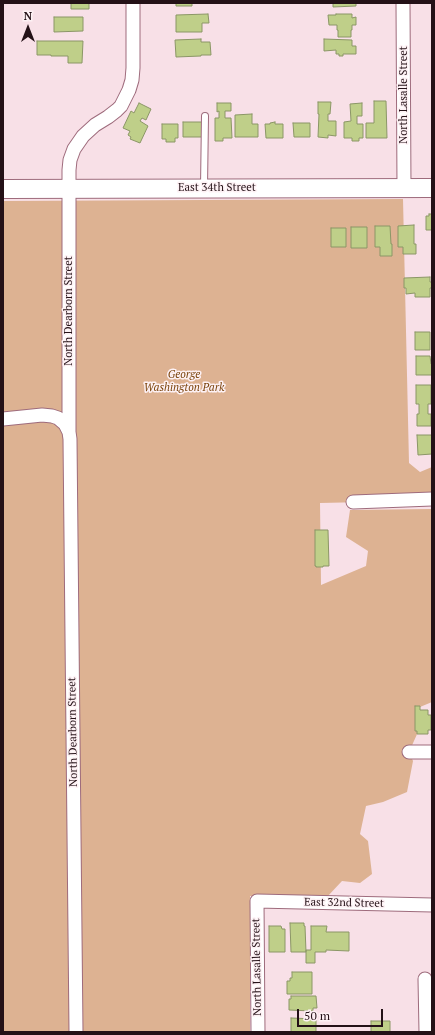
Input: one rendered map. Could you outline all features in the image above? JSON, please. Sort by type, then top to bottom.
[{"type":"main road","name":"East 34th Street","points":[[3,189],[432,188]]},
{"type":"street","name":"North Dearborn Street","points":[[76,1032],[69,432],[69,165],[76,145],[83,136],[121,106],[129,90],[133,68],[133,3]]},
{"type":"street","name":"North Lasalle Street","points":[[403,3],[404,188]]},
{"type":"street","points":[[3,419],[42,415],[52,416],[58,418],[65,424],[69,432]]},
{"type":"street","points":[[353,502],[432,499]]},
{"type":"street","points":[[409,752],[432,752]]},
{"type":"street","name":"North Lasalle Street","points":[[257,901],[258,1032]]},
{"type":"street","name":"East 32nd Street","points":[[257,901],[432,905]]},
{"type":"street","points":[[425,979],[426,1032]]},
{"type":"lane","points":[[204,188],[205,116]]},
{"type":"green space","name":"George Washington Park","points":[[403,199],[409,463],[420,472],[432,467],[432,497],[410,501],[320,503],[321,585],[366,566],[368,551],[346,537],[350,510],[432,509],[432,702],[420,707],[418,732],[409,752],[413,761],[407,792],[383,802],[366,806],[360,834],[368,841],[372,874],[360,883],[342,881],[327,897],[250,896],[250,1032],[3,1032],[3,201]]},
{"type":"building","points":[[71,3],[89,3],[89,9],[71,9]]},
{"type":"building","points":[[176,3],[192,3],[192,6],[176,6]]},
{"type":"building","points":[[333,3],[356,3],[356,6],[333,7]]},
{"type":"building","points":[[208,14],[209,23],[202,23],[202,32],[176,32],[176,15]]},
{"type":"building","points":[[352,14],[352,18],[356,17],[356,25],[352,25],[351,37],[338,37],[337,25],[329,25],[328,15]]},
{"type":"building","points":[[54,17],[83,17],[83,31],[54,32]]},
{"type":"building","points":[[201,39],[201,42],[210,42],[211,55],[176,57],[175,40]]},
{"type":"building","points":[[324,39],[352,40],[352,46],[356,46],[356,54],[343,54],[343,56],[339,56],[339,54],[336,54],[336,50],[324,51]]},
{"type":"building","points":[[37,41],[83,41],[82,63],[68,63],[68,56],[37,55]]},
{"type":"building","points":[[374,101],[386,101],[387,138],[366,138],[366,123],[374,123]]},
{"type":"building","points":[[318,102],[331,102],[328,121],[336,121],[336,136],[328,135],[328,138],[318,137]]},
{"type":"building","points":[[139,103],[151,109],[146,120],[142,118],[140,121],[148,126],[140,143],[130,139],[131,137],[128,135],[130,131],[123,128],[131,111],[134,113]]},
{"type":"building","points":[[217,103],[231,103],[231,111],[225,111],[225,118],[231,118],[232,138],[223,138],[223,141],[215,141],[215,118],[219,118]]},
{"type":"building","points":[[362,103],[362,116],[357,116],[357,124],[363,124],[363,138],[359,138],[359,141],[352,141],[352,138],[344,138],[344,122],[351,121],[350,104]]},
{"type":"building","points":[[252,114],[252,124],[258,124],[258,137],[235,137],[235,115]]},
{"type":"building","points":[[183,122],[202,122],[202,137],[183,137]]},
{"type":"building","points":[[275,122],[275,124],[283,124],[283,138],[266,138],[265,124]]},
{"type":"building","points":[[293,123],[310,123],[310,137],[294,137]]},
{"type":"building","points":[[162,124],[178,124],[178,138],[175,138],[175,142],[166,142],[166,139],[162,139]]},
{"type":"building","points":[[429,214],[432,214],[432,230],[426,230],[426,216],[429,216]]},
{"type":"building","points":[[414,225],[414,244],[416,244],[416,254],[403,254],[403,247],[398,247],[398,226]]},
{"type":"building","points":[[375,226],[390,226],[392,256],[380,256],[380,247],[375,247]]},
{"type":"building","points":[[351,227],[367,227],[367,248],[351,248]]},
{"type":"building","points":[[331,228],[346,228],[346,247],[331,247]]},
{"type":"building","points":[[430,277],[432,288],[430,288],[430,297],[415,297],[415,293],[406,294],[406,288],[404,288],[404,278]]},
{"type":"building","points":[[415,332],[430,332],[430,350],[415,350]]},
{"type":"building","points":[[416,356],[430,356],[432,375],[416,375]]},
{"type":"building","points":[[416,385],[431,385],[431,404],[428,404],[428,414],[431,414],[431,426],[417,426],[419,404],[416,404]]},
{"type":"building","points":[[417,435],[432,435],[432,454],[418,455]]},
{"type":"building","points":[[315,530],[328,530],[329,566],[315,566]]},
{"type":"building","points":[[415,706],[420,706],[420,710],[428,710],[428,715],[431,715],[431,730],[428,730],[428,734],[417,734],[417,731],[415,731]]},
{"type":"building","points":[[290,923],[304,923],[306,952],[291,952]]},
{"type":"building","points":[[269,926],[281,926],[282,929],[285,929],[285,952],[269,952]]},
{"type":"building","points":[[311,926],[327,926],[326,932],[349,932],[349,951],[326,950],[326,952],[315,952],[315,963],[306,963],[306,950],[311,950]]},
{"type":"building","points":[[292,972],[312,972],[312,994],[287,994],[287,981],[290,981],[290,978],[292,978]]},
{"type":"building","points":[[291,996],[316,996],[317,1008],[313,1008],[313,1011],[289,1010],[289,999],[291,999]]},
{"type":"building","points":[[291,1018],[316,1019],[316,1032],[291,1032]]},
{"type":"building","points":[[371,1021],[390,1021],[390,1032],[371,1032]]}]
